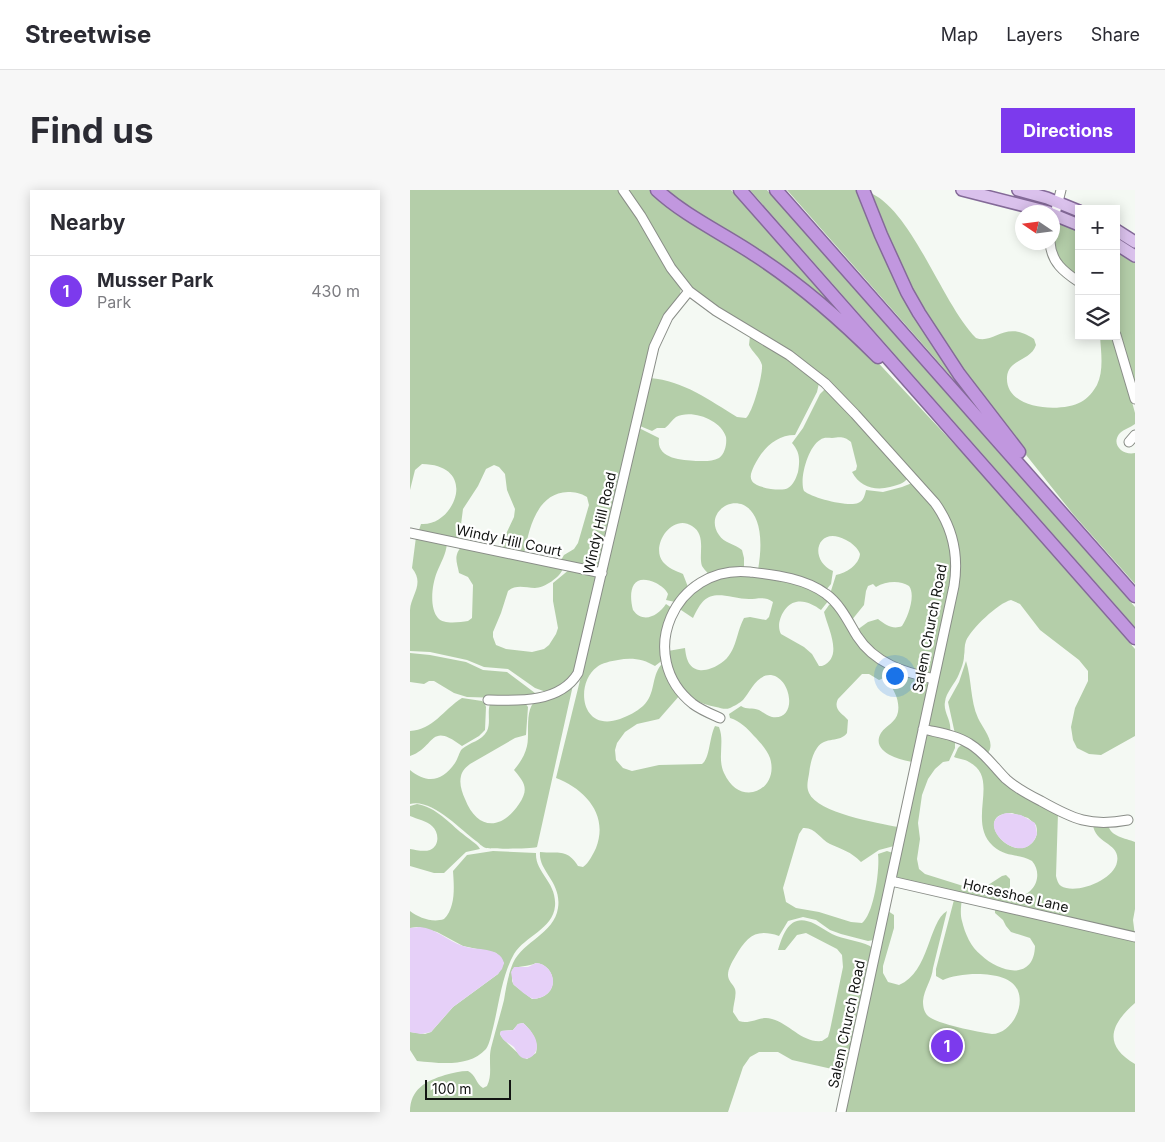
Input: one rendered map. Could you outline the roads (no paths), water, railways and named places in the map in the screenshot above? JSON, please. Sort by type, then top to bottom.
[{"type":"highway","points":[[657,190],[680,208],[769,264],[822,305],[872,350],[981,462]]},
{"type":"highway","points":[[740,190],[1135,638]]},
{"type":"highway","points":[[863,190],[904,285],[939,345],[970,390],[1067,519]]},
{"type":"highway","points":[[779,192],[1135,596]]},
{"type":"main road","points":[[962,190],[1015,206]]},
{"type":"main road","points":[[1018,190],[1075,209]]},
{"type":"main road","points":[[1060,219],[1075,223]]},
{"type":"main road","points":[[1120,233],[1135,242]]},
{"type":"main road","points":[[1120,247],[1135,256]]},
{"type":"street","name":"Salem Church Road","points":[[623,190],[638,211],[671,268],[689,291],[716,311],[789,355],[825,383],[932,499],[942,512],[954,542],[956,572],[841,1112]]},
{"type":"street","points":[[1057,205],[1061,190]]},
{"type":"street","points":[[1051,250],[1058,265],[1075,279]]},
{"type":"street","name":"Windy Hill Road","points":[[488,700],[540,698],[560,690],[578,673],[654,348],[668,317],[689,291]]},
{"type":"street","points":[[1117,340],[1135,399]]},
{"type":"street","name":"Windy Hill Court","points":[[410,533],[602,572]]},
{"type":"street","points":[[720,718],[693,704],[678,687],[668,665],[665,642],[670,618],[681,598],[700,582],[711,576],[728,572],[775,576],[816,588],[826,594],[838,606],[862,644],[876,657],[899,669],[934,679]]},
{"type":"street","points":[[923,729],[956,737],[971,744],[1015,787],[1070,817],[1108,823],[1128,820]]},
{"type":"street","name":"Horseshoe Lane","points":[[891,881],[1135,937]]},
{"type":"place","name":"Musser Park","points":[[947,1046]]}]
